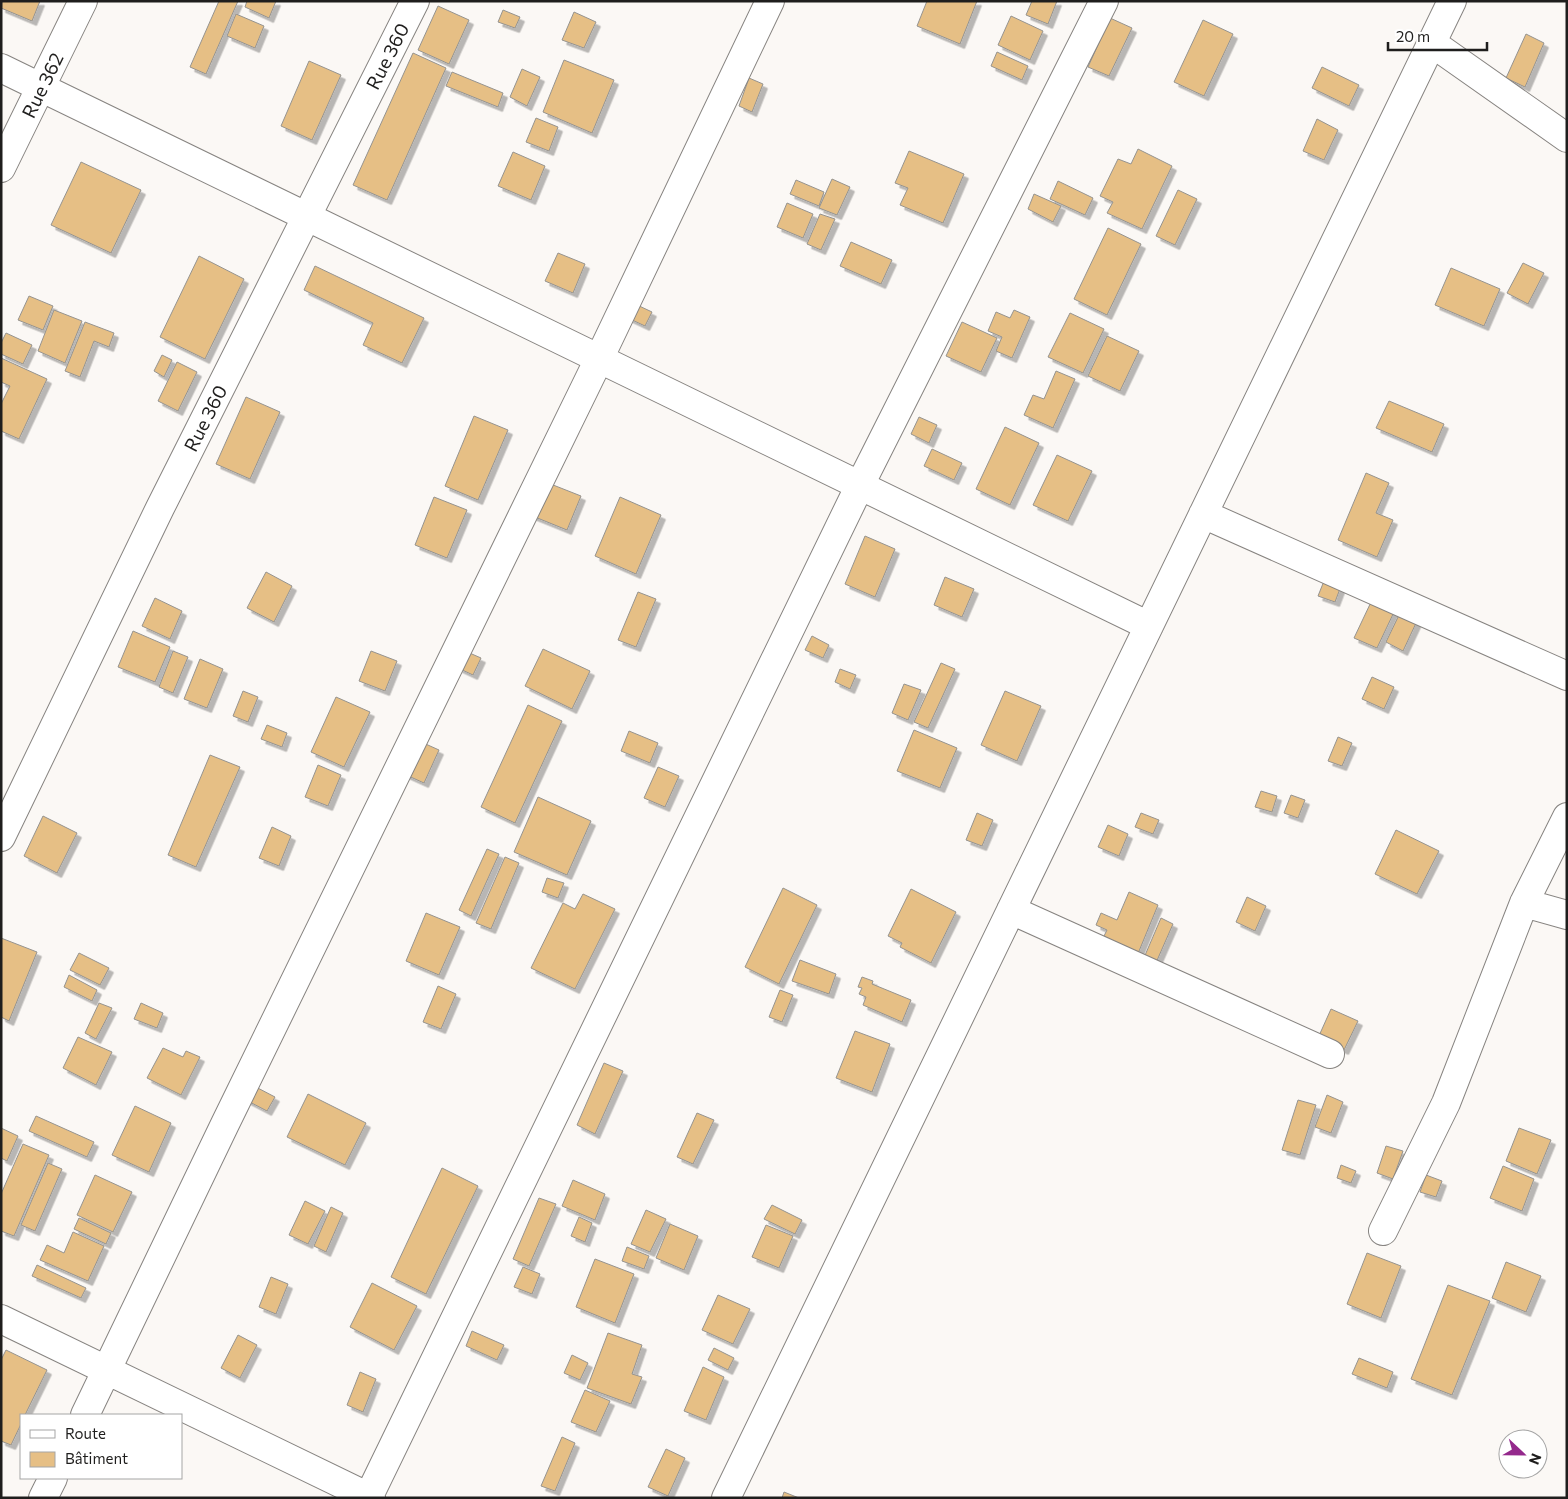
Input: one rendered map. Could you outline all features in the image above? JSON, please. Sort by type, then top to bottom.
[{"type":"street","name":"Rue 362","points":[[1,168],[83,1]]},
{"type":"street","name":"Rue 360","points":[[1,838],[160,508],[414,1]]},
{"type":"street","points":[[85,1414],[225,1124],[600,359],[770,1]]},
{"type":"street","points":[[1,1319],[369,1497],[860,485],[1104,1]]},
{"type":"street","points":[[726,1498],[1452,1]]},
{"type":"street","points":[[1432,43],[1567,138]]},
{"type":"street","points":[[1,68],[1149,626]]},
{"type":"street","points":[[1203,514],[1567,676]]},
{"type":"street","points":[[1382,1232],[1446,1103],[1524,903],[1567,817]]},
{"type":"street","points":[[1524,903],[1567,916]]},
{"type":"street","points":[[1011,910],[1330,1054]]},
{"type":"street","points":[[43,1498],[52,1479]]},
{"type":"building","points":[[2,1],[40,1],[32,21],[1,8]]},
{"type":"building","points":[[219,1],[238,1],[206,74],[190,67]]},
{"type":"building","points":[[247,1],[276,1],[269,18],[245,7]]},
{"type":"building","points":[[927,1],[977,1],[960,44],[917,26]]},
{"type":"building","points":[[1032,1],[1057,1],[1048,24],[1026,15]]},
{"type":"building","points":[[438,6],[469,20],[449,64],[418,50]]},
{"type":"building","points":[[503,10],[520,17],[515,28],[498,22]]},
{"type":"building","points":[[574,12],[596,22],[584,48],[562,40]]},
{"type":"building","points":[[236,14],[264,26],[255,48],[227,36]]},
{"type":"building","points":[[1011,16],[1043,31],[1030,60],[998,45]]},
{"type":"building","points":[[1110,18],[1132,28],[1109,76],[1088,67]]},
{"type":"building","points":[[1203,20],[1233,34],[1204,96],[1174,82]]},
{"type":"building","points":[[1526,34],[1544,43],[1525,87],[1506,78]]},
{"type":"building","points":[[997,52],[1028,66],[1022,80],[991,66]]},
{"type":"building","points":[[413,53],[446,68],[387,200],[353,185]]},
{"type":"building","points":[[564,60],[614,80],[592,133],[543,112]]},
{"type":"building","points":[[309,61],[341,75],[312,140],[281,126]]},
{"type":"building","points":[[1322,67],[1359,85],[1349,106],[1312,88]]},
{"type":"building","points":[[522,69],[540,77],[527,106],[510,97]]},
{"type":"building","points":[[452,72],[503,93],[498,107],[446,86]]},
{"type":"building","points":[[749,78],[763,84],[752,112],[739,106]]},
{"type":"building","points":[[536,118],[558,127],[549,151],[526,142]]},
{"type":"building","points":[[1317,119],[1338,130],[1324,160],[1303,151]]},
{"type":"building","points":[[1138,149],[1172,166],[1142,229],[1107,213],[1113,202],[1100,196],[1118,159],[1131,164]]},
{"type":"building","points":[[909,151],[964,174],[943,223],[900,205],[908,188],[895,183]]},
{"type":"building","points":[[513,152],[545,166],[531,200],[498,186]]},
{"type":"building","points":[[81,162],[141,190],[111,253],[51,225]]},
{"type":"building","points":[[832,179],[850,187],[837,215],[819,208]]},
{"type":"building","points":[[796,180],[824,192],[819,206],[790,194]]},
{"type":"building","points":[[1058,181],[1093,198],[1085,215],[1050,199]]},
{"type":"building","points":[[1178,190],[1197,199],[1175,245],[1156,236]]},
{"type":"building","points":[[1034,194],[1061,206],[1053,222],[1028,209]]},
{"type":"building","points":[[787,203],[813,214],[803,238],[777,227]]},
{"type":"building","points":[[820,214],[835,219],[821,250],[807,244]]},
{"type":"building","points":[[1108,228],[1141,244],[1107,315],[1074,299]]},
{"type":"building","points":[[851,242],[892,260],[881,284],[840,266]]},
{"type":"building","points":[[558,253],[585,264],[573,293],[545,281]]},
{"type":"building","points":[[199,256],[244,279],[205,359],[160,337]]},
{"type":"building","points":[[1523,263],[1544,273],[1528,304],[1507,293]]},
{"type":"building","points":[[315,266],[424,318],[402,363],[363,345],[373,323],[304,290]]},
{"type":"building","points":[[1451,268],[1500,289],[1484,326],[1435,305]]},
{"type":"building","points":[[29,296],[53,306],[43,330],[18,320]]},
{"type":"building","points":[[635,304],[652,312],[645,326],[628,318]]},
{"type":"building","points":[[54,310],[82,321],[65,363],[38,351]]},
{"type":"building","points":[[1014,310],[1030,317],[1012,358],[996,351],[1002,337],[988,331],[996,312],[1010,318]]},
{"type":"building","points":[[1070,313],[1104,329],[1083,373],[1048,357]]},
{"type":"building","points":[[85,322],[114,333],[109,347],[94,341],[80,377],[65,371]]},
{"type":"building","points":[[962,322],[997,338],[981,372],[946,356]]},
{"type":"building","points":[[6,333],[32,345],[23,364],[1,354],[1,343]]},
{"type":"building","points":[[1107,336],[1139,351],[1120,391],[1088,376]]},
{"type":"building","points":[[162,355],[172,360],[164,377],[154,371]]},
{"type":"building","points":[[1,358],[47,379],[19,439],[1,431],[1,404],[10,386],[1,382]]},
{"type":"building","points":[[177,362],[197,372],[178,411],[158,401]]},
{"type":"building","points":[[1056,371],[1075,379],[1053,428],[1024,415],[1033,395],[1044,399]]},
{"type":"building","points":[[246,397],[280,412],[250,479],[216,464]]},
{"type":"building","points":[[1389,401],[1444,424],[1432,452],[1376,428]]},
{"type":"building","points":[[474,416],[508,430],[478,500],[445,486]]},
{"type":"building","points":[[919,417],[937,425],[929,443],[911,434]]},
{"type":"building","points":[[1005,427],[1039,443],[1010,505],[976,489]]},
{"type":"building","points":[[932,449],[962,463],[954,480],[924,466]]},
{"type":"building","points":[[1057,455],[1092,471],[1068,521],[1033,505]]},
{"type":"building","points":[[1366,473],[1389,483],[1376,513],[1393,520],[1377,557],[1338,540]]},
{"type":"building","points":[[543,481],[581,496],[567,530],[530,515]]},
{"type":"building","points":[[434,497],[467,510],[447,558],[415,545]]},
{"type":"building","points":[[620,497],[661,515],[636,574],[595,556]]},
{"type":"building","points":[[865,536],[895,549],[875,597],[845,584]]},
{"type":"building","points":[[266,572],[292,586],[274,622],[247,608]]},
{"type":"building","points":[[945,577],[974,589],[962,617],[934,605]]},
{"type":"building","points":[[1324,581],[1341,586],[1335,602],[1318,596]]},
{"type":"building","points":[[638,592],[656,599],[636,647],[618,640]]},
{"type":"building","points":[[155,598],[182,611],[170,639],[142,626]]},
{"type":"building","points":[[1372,600],[1395,610],[1377,648],[1354,638]]},
{"type":"building","points":[[1400,613],[1417,621],[1403,651],[1386,642]]},
{"type":"building","points":[[133,631],[170,647],[155,682],[118,667]]},
{"type":"building","points":[[812,636],[829,645],[823,658],[805,650]]},
{"type":"building","points":[[543,649],[590,671],[572,709],[525,686]]},
{"type":"building","points":[[173,651],[188,657],[173,693],[159,687]]},
{"type":"building","points":[[371,651],[397,661],[385,691],[359,681]]},
{"type":"building","points":[[465,651],[481,658],[473,675],[458,668]]},
{"type":"building","points":[[200,659],[223,669],[207,708],[184,699]]},
{"type":"building","points":[[941,663],[955,669],[928,728],[914,722]]},
{"type":"building","points":[[840,669],[856,675],[850,689],[835,682]]},
{"type":"building","points":[[1372,677],[1394,687],[1384,709],[1362,699]]},
{"type":"building","points":[[904,684],[921,690],[908,720],[892,713]]},
{"type":"building","points":[[243,691],[258,697],[248,722],[233,716]]},
{"type":"building","points":[[1005,691],[1041,706],[1017,761],[981,745]]},
{"type":"building","points":[[336,697],[370,712],[344,767],[311,752]]},
{"type":"building","points":[[528,705],[562,721],[515,823],[481,807]]},
{"type":"building","points":[[267,725],[287,733],[282,747],[261,739]]},
{"type":"building","points":[[914,730],[957,748],[940,788],[897,771]]},
{"type":"building","points":[[629,731],[658,743],[650,763],[621,751]]},
{"type":"building","points":[[1338,737],[1352,743],[1342,766],[1328,761]]},
{"type":"building","points":[[419,741],[439,750],[424,783],[404,774]]},
{"type":"building","points":[[210,755],[240,767],[196,867],[168,855]]},
{"type":"building","points":[[318,765],[341,775],[328,806],[305,797]]},
{"type":"building","points":[[658,767],[679,776],[665,807],[644,798]]},
{"type":"building","points":[[1261,791],[1277,796],[1272,812],[1255,807]]},
{"type":"building","points":[[1291,795],[1305,800],[1298,818],[1284,813]]},
{"type":"building","points":[[538,797],[591,821],[567,875],[514,852]]},
{"type":"building","points":[[977,813],[993,820],[982,846],[966,840]]},
{"type":"building","points":[[1141,813],[1159,820],[1153,834],[1135,827]]},
{"type":"building","points":[[43,816],[77,833],[57,873],[24,856]]},
{"type":"building","points":[[1108,825],[1128,834],[1119,856],[1098,847]]},
{"type":"building","points":[[272,827],[291,836],[279,866],[259,858]]},
{"type":"building","points":[[1396,830],[1439,851],[1417,894],[1375,874]]},
{"type":"building","points":[[487,849],[499,854],[471,916],[459,910]]},
{"type":"building","points":[[505,857],[519,863],[491,929],[476,923]]},
{"type":"building","points":[[547,878],[564,883],[558,898],[542,892]]},
{"type":"building","points":[[783,888],[817,905],[779,984],[745,967]]},
{"type":"building","points":[[911,889],[956,912],[931,963],[900,947],[902,943],[888,936]]},
{"type":"building","points":[[1129,892],[1158,905],[1137,956],[1107,944],[1109,939],[1104,936],[1107,930],[1096,925],[1101,913],[1117,920]]},
{"type":"building","points":[[583,894],[615,909],[575,989],[531,968],[563,903],[575,909]]},
{"type":"building","points":[[1247,897],[1266,906],[1255,931],[1236,922]]},
{"type":"building","points":[[426,913],[460,927],[439,975],[406,961]]},
{"type":"building","points":[[1161,918],[1173,924],[1155,965],[1143,960]]},
{"type":"building","points":[[1,938],[37,952],[9,1021],[1,1017]]},
{"type":"building","points":[[79,953],[109,968],[100,985],[70,970]]},
{"type":"building","points":[[800,960],[836,974],[829,994],[792,981]]},
{"type":"building","points":[[69,975],[97,990],[92,1001],[64,987]]},
{"type":"building","points":[[862,977],[873,981],[872,984],[911,1000],[902,1022],[863,1005],[866,997],[859,994],[862,988],[858,987]]},
{"type":"building","points":[[438,986],[456,994],[441,1029],[423,1022]]},
{"type":"building","points":[[780,990],[793,995],[782,1022],[769,1017]]},
{"type":"building","points":[[99,1003],[112,1008],[96,1039],[85,1033]]},
{"type":"building","points":[[141,1003],[163,1013],[157,1028],[134,1019]]},
{"type":"building","points":[[1331,1009],[1358,1021],[1344,1050],[1318,1038]]},
{"type":"building","points":[[855,1031],[890,1044],[872,1092],[836,1078]]},
{"type":"building","points":[[78,1037],[112,1052],[96,1085],[63,1068]]},
{"type":"building","points":[[163,1048],[183,1057],[186,1051],[200,1057],[181,1095],[147,1078]]},
{"type":"building","points":[[604,1063],[623,1071],[595,1134],[577,1125]]},
{"type":"building","points":[[252,1085],[275,1097],[267,1111],[244,1099]]},
{"type":"building","points":[[308,1094],[366,1123],[345,1165],[287,1137]]},
{"type":"building","points":[[1327,1095],[1343,1102],[1331,1133],[1315,1127]]},
{"type":"building","points":[[1298,1100],[1316,1105],[1300,1155],[1282,1150]]},
{"type":"building","points":[[135,1106],[171,1123],[149,1172],[112,1155]]},
{"type":"building","points":[[697,1113],[714,1120],[693,1164],[677,1157]]},
{"type":"building","points":[[36,1116],[94,1142],[87,1157],[29,1131]]},
{"type":"building","points":[[1,1128],[18,1136],[7,1161],[1,1158]]},
{"type":"building","points":[[1519,1128],[1551,1140],[1537,1174],[1506,1161]]},
{"type":"building","points":[[23,1144],[49,1155],[14,1236],[1,1231],[1,1194]]},
{"type":"building","points":[[1386,1146],[1403,1151],[1393,1179],[1377,1173]]},
{"type":"building","points":[[48,1163],[62,1169],[35,1231],[21,1225]]},
{"type":"building","points":[[1341,1165],[1356,1171],[1351,1183],[1337,1178]]},
{"type":"building","points":[[1503,1166],[1534,1179],[1522,1211],[1490,1198]]},
{"type":"building","points":[[442,1168],[478,1186],[426,1294],[391,1277]]},
{"type":"building","points":[[95,1175],[132,1192],[113,1232],[77,1215]]},
{"type":"building","points":[[1426,1175],[1442,1181],[1436,1197],[1420,1192]]},
{"type":"building","points":[[573,1180],[605,1194],[595,1220],[562,1206]]},
{"type":"building","points":[[539,1198],[556,1204],[529,1266],[513,1259]]},
{"type":"building","points":[[305,1201],[325,1211],[308,1244],[289,1235]]},
{"type":"building","points":[[772,1205],[802,1220],[795,1234],[764,1219]]},
{"type":"building","points":[[331,1207],[343,1213],[326,1252],[314,1246]]},
{"type":"building","points":[[646,1210],[666,1219],[650,1252],[631,1244]]},
{"type":"building","points":[[579,1217],[592,1223],[585,1242],[571,1236]]},
{"type":"building","points":[[79,1218],[111,1233],[106,1244],[74,1229]]},
{"type":"building","points":[[670,1224],[698,1236],[684,1270],[656,1258]]},
{"type":"building","points":[[766,1225],[793,1236],[779,1268],[752,1257]]},
{"type":"building","points":[[73,1232],[104,1246],[88,1281],[40,1260],[47,1245],[64,1253]]},
{"type":"building","points":[[627,1247],[649,1256],[644,1269],[622,1261]]},
{"type":"building","points":[[1367,1253],[1401,1266],[1381,1318],[1347,1304]]},
{"type":"building","points":[[595,1259],[634,1274],[615,1323],[576,1307]]},
{"type":"building","points":[[1506,1262],[1541,1276],[1526,1312],[1492,1298]]},
{"type":"building","points":[[37,1265],[86,1288],[81,1298],[32,1276]]},
{"type":"building","points":[[523,1267],[540,1274],[532,1294],[514,1287]]},
{"type":"building","points":[[271,1277],[288,1284],[276,1314],[259,1307]]},
{"type":"building","points":[[372,1283],[417,1306],[394,1350],[350,1327]]},
{"type":"building","points":[[1448,1285],[1490,1301],[1452,1395],[1411,1379]]},
{"type":"building","points":[[718,1295],[750,1309],[733,1344],[702,1330]]},
{"type":"building","points":[[472,1331],[504,1345],[497,1360],[466,1346]]},
{"type":"building","points":[[608,1333],[642,1345],[632,1374],[642,1377],[631,1404],[587,1388]]},
{"type":"building","points":[[238,1335],[257,1345],[240,1378],[221,1368]]},
{"type":"building","points":[[714,1348],[734,1358],[728,1370],[708,1360]]},
{"type":"building","points":[[6,1350],[47,1370],[25,1414],[20,1414],[20,1426],[11,1445],[1,1441],[1,1360]]},
{"type":"building","points":[[572,1355],[588,1363],[580,1380],[564,1373]]},
{"type":"building","points":[[1359,1358],[1393,1372],[1387,1388],[1352,1374]]},
{"type":"building","points":[[703,1367],[724,1377],[706,1420],[684,1411]]},
{"type":"building","points":[[360,1372],[376,1379],[363,1412],[347,1405]]},
{"type":"building","points":[[585,1390],[610,1401],[596,1432],[571,1422]]},
{"type":"building","points":[[562,1437],[575,1443],[555,1491],[541,1486]]},
{"type":"building","points":[[666,1449],[685,1458],[668,1496],[648,1487]]},
{"type":"building","points":[[784,1492],[799,1498],[782,1498]]}]
